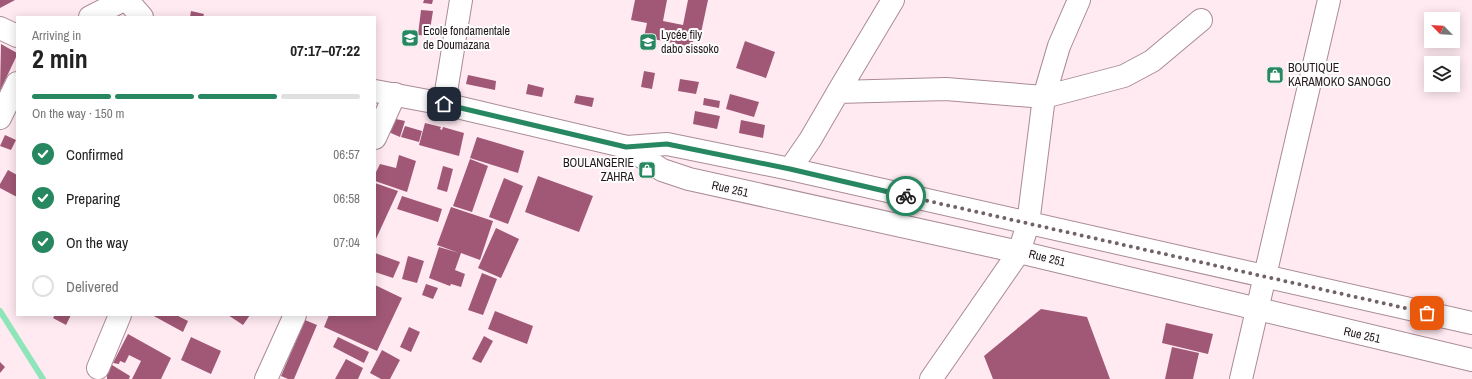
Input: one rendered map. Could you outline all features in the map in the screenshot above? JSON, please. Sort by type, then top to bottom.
[{"type":"main road","points":[[92,16],[125,0],[141,16]]},
{"type":"main road","points":[[444,104],[461,0]]},
{"type":"main road","points":[[790,169],[810,140],[893,0]]},
{"type":"main road","points":[[931,379],[1019,252],[1028,224],[1044,97],[1059,46],[1079,0]]},
{"type":"main road","points":[[1241,379],[1329,0]]},
{"type":"main road","points":[[838,92],[946,89],[1044,97],[1124,76],[1152,61],[1201,20]]},
{"type":"main road","points":[[0,28],[16,36]]},
{"type":"main road","points":[[0,118],[16,85]]},
{"type":"main road","points":[[376,134],[385,93]]},
{"type":"main road","name":"Rue 251","points":[[385,93],[444,104],[626,147],[667,144],[790,169],[1028,224],[1472,323]]},
{"type":"main road","name":"Rue 251","points":[[626,147],[662,170],[689,179],[1019,252],[1256,310],[1471,356]]},
{"type":"main road","points":[[98,368],[120,316]]},
{"type":"main road","points":[[266,379],[295,316]]},
{"type":"building","points":[[0,0],[15,0],[0,8]]},
{"type":"building","points":[[424,0],[433,0],[432,4],[423,3]]},
{"type":"building","points":[[635,0],[667,0],[663,21],[683,25],[688,0],[708,0],[701,33],[695,32],[692,47],[644,37],[647,23],[631,20]]},
{"type":"building","points":[[421,10],[433,11],[429,36],[418,35]]},
{"type":"building","points":[[191,11],[204,14],[203,16],[190,16]]},
{"type":"building","points":[[745,41],[775,52],[766,78],[736,68]]},
{"type":"building","points":[[1,44],[16,52],[16,57],[0,91]]},
{"type":"building","points":[[644,71],[655,73],[652,89],[641,87]]},
{"type":"building","points":[[468,75],[496,81],[495,90],[466,84]]},
{"type":"building","points":[[680,79],[699,82],[696,94],[678,91]]},
{"type":"building","points":[[528,84],[544,88],[542,97],[526,94]]},
{"type":"building","points":[[730,94],[759,102],[754,117],[726,109]]},
{"type":"building","points":[[576,95],[594,98],[592,107],[574,103]]},
{"type":"building","points":[[704,98],[720,101],[719,108],[703,105]]},
{"type":"building","points":[[695,111],[720,116],[717,129],[693,124]]},
{"type":"building","points":[[396,119],[405,121],[400,137],[384,130],[386,122],[394,124]]},
{"type":"building","points":[[741,120],[765,125],[763,138],[739,133]]},
{"type":"building","points":[[425,123],[441,127],[440,129],[442,130],[443,127],[464,133],[459,156],[419,145]]},
{"type":"building","points":[[405,126],[422,131],[419,142],[401,137]]},
{"type":"building","points":[[5,135],[16,140],[11,150],[0,146]]},
{"type":"building","points":[[477,137],[524,151],[518,173],[470,158]]},
{"type":"building","points":[[399,155],[416,161],[407,192],[376,181],[376,172],[380,164],[396,168]]},
{"type":"building","points":[[470,159],[488,166],[472,212],[453,206]]},
{"type":"building","points":[[443,166],[453,169],[447,192],[437,189]]},
{"type":"building","points":[[8,170],[16,174],[16,196],[0,188],[0,184]]},
{"type":"building","points":[[538,176],[593,196],[579,232],[525,212]]},
{"type":"building","points":[[504,178],[523,186],[508,224],[489,217]]},
{"type":"building","points":[[376,183],[398,191],[376,239]]},
{"type":"building","points":[[402,196],[442,209],[438,222],[397,209]]},
{"type":"building","points":[[451,207],[493,221],[480,260],[461,253],[455,270],[465,274],[461,287],[451,284],[450,286],[429,278],[439,247],[459,253],[437,245]]},
{"type":"building","points":[[496,228],[519,239],[501,278],[478,268]]},
{"type":"building","points":[[376,253],[400,262],[393,278],[376,272]]},
{"type":"building","points":[[408,256],[424,261],[417,283],[402,279]]},
{"type":"building","points":[[482,273],[497,279],[483,315],[468,310]]},
{"type":"building","points":[[426,284],[438,288],[433,299],[422,295]]},
{"type":"building","points":[[376,285],[402,298],[377,351],[324,327],[329,316],[376,316]]},
{"type":"building","points":[[1041,309],[1087,317],[1110,379],[993,379],[984,356]]},
{"type":"building","points":[[495,311],[533,326],[527,344],[488,329]]},
{"type":"building","points":[[54,316],[70,316],[66,325],[53,318]]},
{"type":"building","points":[[154,316],[178,316],[188,321],[183,332]]},
{"type":"building","points":[[230,316],[249,316],[243,325]]},
{"type":"building","points":[[305,320],[317,325],[294,379],[288,379],[281,376]]},
{"type":"building","points":[[1166,323],[1213,334],[1208,354],[1162,343]]},
{"type":"building","points":[[409,327],[420,332],[411,352],[400,347]]},
{"type":"building","points":[[128,334],[171,358],[161,379],[132,379],[141,361],[129,355],[125,363],[120,361],[119,364],[113,363]]},
{"type":"building","points":[[484,336],[493,341],[481,363],[472,359]]},
{"type":"building","points":[[191,337],[221,351],[211,374],[181,360]]},
{"type":"building","points":[[338,337],[369,352],[364,363],[333,347]]},
{"type":"building","points":[[1172,347],[1199,353],[1193,379],[1165,379]]},
{"type":"building","points":[[382,350],[400,360],[390,379],[381,379],[370,373]]},
{"type":"building","points":[[346,359],[363,368],[358,379],[335,379]]},
{"type":"building","points":[[0,362],[5,367],[0,373]]},
{"type":"building","points":[[112,365],[130,376],[129,379],[107,379],[107,373]]},
{"type":"waterway","points":[[0,311],[43,379]]},
{"type":"way so far","points":[[906,196],[1427,313]]},
{"type":"place","name":"Ecole fondamentale de Doumazana","points":[[410,38]]},
{"type":"place","name":"Lycée fily dabo sissoko","points":[[648,42]]},
{"type":"place","name":"BOUTIQUE KARAMOKO SANOGO","points":[[1275,75]]},
{"type":"place","name":"BOULANGERIE ZAHRA","points":[[647,170]]},
{"type":"route","points":[[444,104],[626,147],[667,144],[790,169],[906,196]]}]
